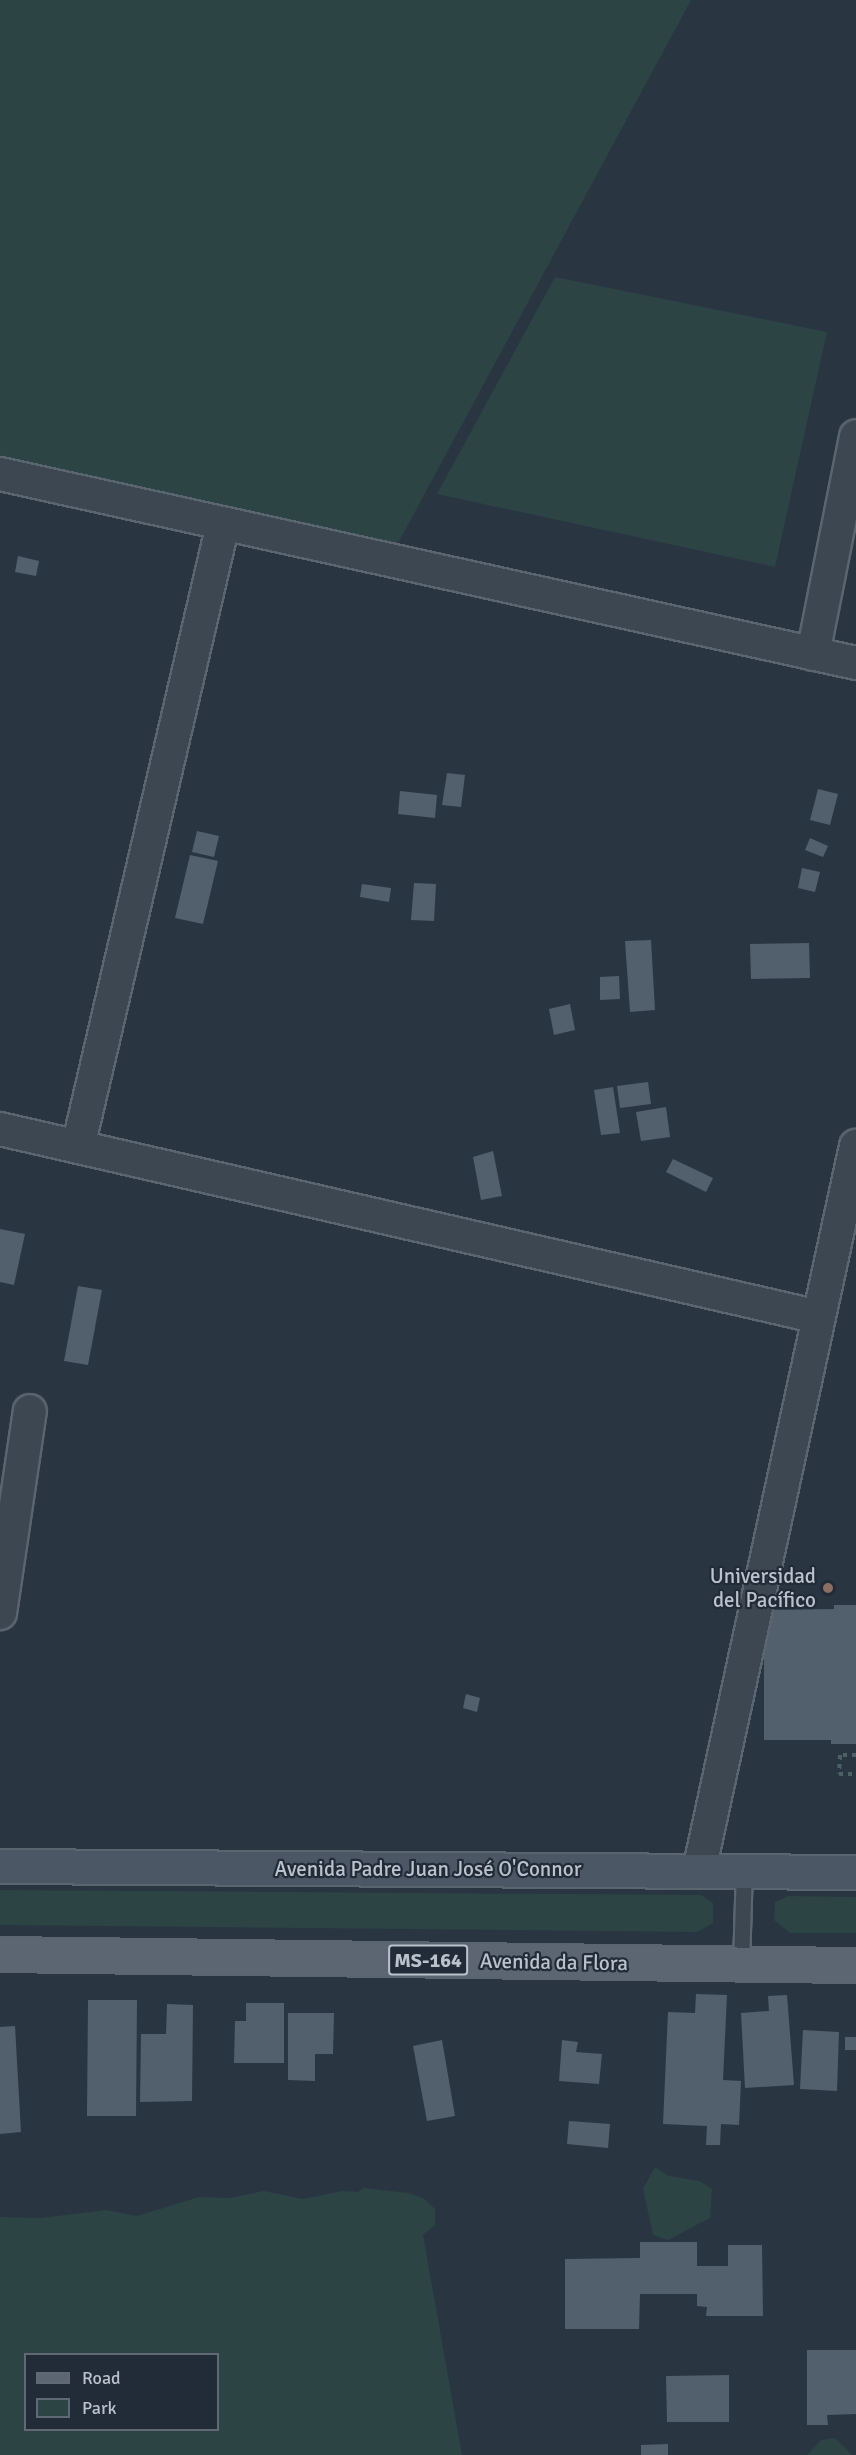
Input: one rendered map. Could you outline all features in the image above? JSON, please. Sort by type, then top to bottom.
[{"type":"main road","name":"Avenida da Flora","points":[[0,1954],[856,1965]]},
{"type":"street","points":[[813,654],[856,436]]},
{"type":"street","points":[[0,474],[856,663]]},
{"type":"street","points":[[78,1147],[223,524]]},
{"type":"street","points":[[0,1129],[819,1317]]},
{"type":"street","points":[[699,1871],[856,1146]]},
{"type":"street","points":[[0,1613],[30,1411]]},
{"type":"street","name":"Avenida Padre Juan José O'Connor","points":[[0,1866],[856,1872]]},
{"type":"lane","points":[[741,1964],[744,1871]]},
{"type":"path","points":[[856,1755],[840,1755],[839,1774],[856,1774]]},
{"type":"green space","points":[[0,0],[691,0],[396,547],[0,459]]},
{"type":"green space","points":[[555,277],[827,332],[775,567],[437,494]]},
{"type":"green space","points":[[0,1890],[701,1895],[713,1903],[713,1923],[697,1932],[0,1925]]},
{"type":"green space","points":[[788,1896],[856,1897],[856,1933],[790,1933],[774,1920],[775,1902]]},
{"type":"green space","points":[[655,2167],[669,2176],[699,2181],[712,2189],[710,2218],[668,2240],[653,2235],[643,2189]]},
{"type":"green space","points":[[363,2188],[408,2193],[423,2198],[435,2209],[435,2225],[423,2235],[462,2455],[0,2455],[0,2217],[41,2218],[106,2210],[137,2216],[199,2197],[230,2198],[264,2191],[303,2199],[343,2191],[358,2192]]},
{"type":"green space","points":[[835,2438],[852,2455],[807,2455],[821,2440]]},
{"type":"building","points":[[18,556],[39,561],[36,576],[15,572]]},
{"type":"building","points":[[447,773],[465,775],[461,807],[442,805]]},
{"type":"building","points":[[818,789],[838,794],[830,825],[810,820]]},
{"type":"building","points":[[400,791],[437,795],[435,818],[398,814]]},
{"type":"building","points":[[197,831],[219,836],[214,857],[192,852]]},
{"type":"building","points":[[810,838],[828,846],[823,857],[805,850]]},
{"type":"building","points":[[190,855],[218,861],[203,924],[175,918]]},
{"type":"building","points":[[802,868],[820,872],[815,892],[798,888]]},
{"type":"building","points":[[414,883],[436,884],[434,921],[411,920]]},
{"type":"building","points":[[362,884],[391,888],[389,902],[360,897]]},
{"type":"building","points":[[651,940],[655,1010],[630,1012],[625,941]]},
{"type":"building","points":[[809,943],[810,978],[751,979],[750,944]]},
{"type":"building","points":[[619,976],[620,999],[600,1000],[600,977]]},
{"type":"building","points":[[570,1004],[575,1030],[554,1035],[549,1009]]},
{"type":"building","points":[[648,1082],[651,1104],[620,1108],[617,1086]]},
{"type":"building","points":[[613,1087],[620,1133],[601,1135],[594,1090]]},
{"type":"building","points":[[666,1107],[670,1137],[641,1141],[636,1112]]},
{"type":"building","points":[[493,1151],[502,1196],[481,1200],[473,1157]]},
{"type":"building","points":[[673,1159],[713,1178],[706,1192],[666,1172]]},
{"type":"building","points":[[0,1229],[25,1234],[14,1285],[0,1282]]},
{"type":"building","points":[[78,1286],[102,1290],[88,1365],[64,1361]]},
{"type":"building","points":[[834,1605],[856,1605],[856,1744],[831,1744],[831,1740],[764,1740],[764,1610],[834,1609]]},
{"type":"building","points":[[466,1694],[480,1698],[477,1712],[463,1708]]},
{"type":"building","points":[[696,1994],[727,1995],[723,2080],[741,2081],[739,2125],[721,2124],[720,2145],[706,2145],[707,2126],[663,2124],[668,2012],[695,2013]]},
{"type":"building","points":[[787,1995],[794,2085],[745,2088],[741,2013],[769,2011],[768,1996]]},
{"type":"building","points":[[88,2000],[137,2000],[136,2116],[87,2116]]},
{"type":"building","points":[[246,2003],[284,2003],[284,2063],[234,2063],[235,2021],[246,2021]]},
{"type":"building","points":[[167,2004],[193,2005],[192,2101],[140,2102],[141,2034],[166,2034]]},
{"type":"building","points":[[288,2013],[334,2013],[333,2054],[315,2054],[315,2081],[288,2080]]},
{"type":"building","points":[[15,2026],[21,2132],[0,2134],[0,2027]]},
{"type":"building","points":[[803,2030],[839,2032],[837,2091],[800,2089]]},
{"type":"building","points":[[845,2037],[856,2037],[856,2050],[845,2050]]},
{"type":"building","points":[[442,2040],[455,2116],[427,2121],[413,2046]]},
{"type":"building","points":[[562,2040],[578,2042],[576,2052],[602,2054],[599,2084],[559,2081]]},
{"type":"building","points":[[569,2121],[610,2124],[608,2148],[567,2144]]},
{"type":"building","points":[[640,2242],[697,2242],[697,2266],[728,2266],[728,2245],[762,2245],[763,2316],[706,2316],[707,2307],[697,2306],[697,2294],[640,2294],[639,2329],[565,2329],[565,2259],[640,2258]]},
{"type":"building","points":[[807,2350],[856,2350],[856,2414],[827,2415],[828,2425],[807,2425]]},
{"type":"building","points":[[729,2375],[729,2422],[667,2422],[666,2376]]},
{"type":"building","points":[[668,2444],[668,2455],[641,2455],[641,2445]]},
{"type":"place","name":"Universidad del Pacífico","points":[[828,1588]]}]
